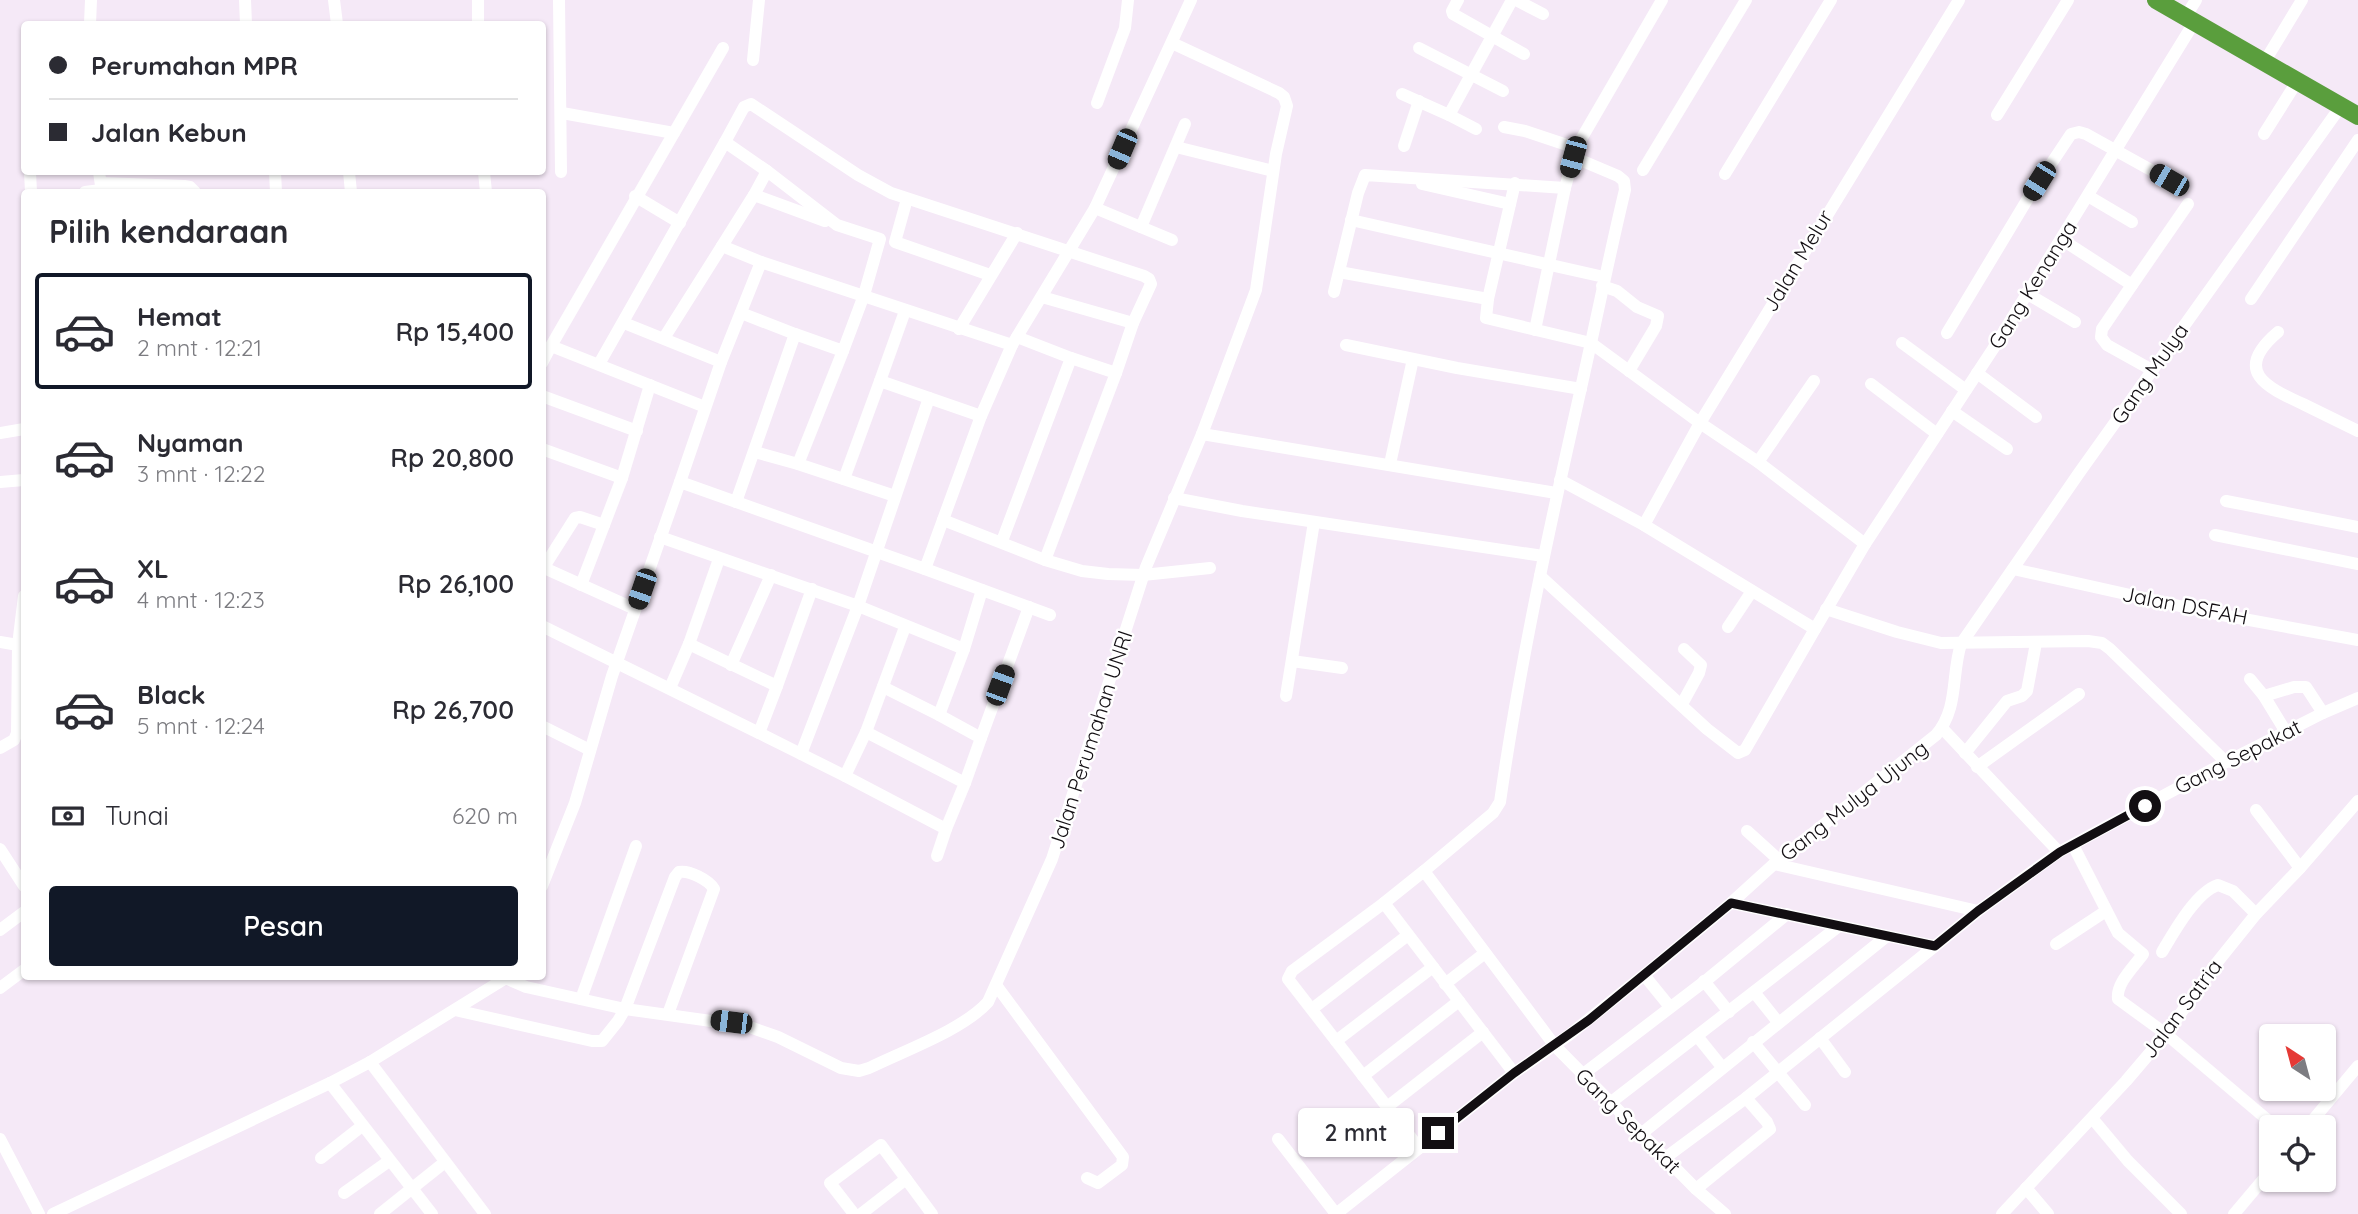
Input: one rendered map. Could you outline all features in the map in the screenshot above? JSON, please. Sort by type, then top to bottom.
[{"type":"highway","points":[[2156,0],[2358,116]]},
{"type":"street","points":[[90,21],[91,0]]},
{"type":"street","points":[[245,0],[246,21]]},
{"type":"street","points":[[334,0],[337,21]]},
{"type":"street","points":[[478,0],[478,21]]},
{"type":"street","points":[[559,0],[561,172]]},
{"type":"street","points":[[752,60],[759,0]]},
{"type":"street","points":[[1125,28],[1128,0]]},
{"type":"street","points":[[1097,103],[1125,28],[1139,0]]},
{"type":"street","points":[[925,569],[981,416],[1015,341],[1095,208],[1191,0]]},
{"type":"street","points":[[1458,0],[1453,14],[1524,54]]},
{"type":"street","points":[[1452,111],[1514,0],[1543,14]]},
{"type":"street","points":[[1535,330],[1575,152],[1662,0]]},
{"type":"street","points":[[1643,170],[1746,0]]},
{"type":"street","points":[[1725,174],[1831,0]]},
{"type":"street","name":"Jalan Melur","points":[[1644,525],[1699,423],[1958,0]]},
{"type":"street","points":[[1997,115],[2068,0]]},
{"type":"street","name":"Gang Kenanga","points":[[1682,704],[1732,751],[1743,752],[1865,544],[1977,373],[2117,150],[2190,19],[2196,0]]},
{"type":"street","points":[[2265,61],[2302,0]]},
{"type":"street","name":"Jalan Perumahan UNRI","points":[[511,980],[526,988],[625,1009],[731,1022],[762,1030],[841,1068],[859,1071],[969,1018],[988,1002],[1060,837],[1143,575],[1202,434],[1258,284],[1273,171],[1287,106],[1284,97],[1172,43]]},
{"type":"street","points":[[546,355],[635,196],[723,48]]},
{"type":"street","points":[[1419,48],[1503,92]]},
{"type":"street","points":[[2264,134],[2298,80]]},
{"type":"street","points":[[1402,94],[1419,102],[1452,111],[1476,130]]},
{"type":"street","points":[[1404,146],[1419,102]]},
{"type":"street","points":[[599,364],[744,107],[751,104],[858,175],[906,199],[1017,233],[1149,279],[1151,284],[1133,323],[1045,560]]},
{"type":"street","name":"Gang Mulya","points":[[1961,643],[2152,370],[2342,106]]},
{"type":"street","points":[[562,113],[674,133]]},
{"type":"street","points":[[1141,227],[1185,124]]},
{"type":"street","points":[[1419,1149],[1288,979],[1289,974],[1424,871],[1493,813],[1500,802],[1543,556],[1625,190],[1625,184],[1618,176],[1575,152],[1525,131],[1504,127]]},
{"type":"street","points":[[1947,333],[2068,136],[2079,132],[2169,180]]},
{"type":"street","points":[[2251,299],[2358,140]]},
{"type":"street","points":[[725,142],[837,225]]},
{"type":"street","points":[[1176,147],[1273,171]]},
{"type":"street","points":[[664,338],[767,171]]},
{"type":"street","points":[[1334,292],[1363,176],[1565,188]]},
{"type":"street","points":[[1398,177],[1510,204]]},
{"type":"street","points":[[101,184],[142,183],[192,189]]},
{"type":"street","points":[[1515,183],[1488,299],[1485,315],[1489,320],[1591,343],[1699,423],[1758,462],[1865,544]]},
{"type":"street","points":[[754,195],[990,275]]},
{"type":"street","points":[[635,196],[680,223]]},
{"type":"street","points":[[2088,196],[2132,222]]},
{"type":"street","points":[[895,242],[906,199]]},
{"type":"street","points":[[2152,370],[2107,345],[2101,337],[2102,330],[2188,204]]},
{"type":"street","points":[[1095,208],[1172,240]]},
{"type":"street","points":[[1351,220],[1548,264],[1603,281],[1637,307],[1658,316],[1656,326],[1629,371]]},
{"type":"street","points":[[958,329],[1017,233]]},
{"type":"street","points":[[798,464],[864,295],[880,239]]},
{"type":"street","points":[[2061,239],[2132,285]]},
{"type":"street","points":[[722,246],[761,262],[958,329],[1015,341],[1116,373]]},
{"type":"street","points":[[546,876],[575,803],[617,662],[705,407],[761,262]]},
{"type":"street","points":[[1339,272],[1488,299]]},
{"type":"street","points":[[2026,293],[2075,322]]},
{"type":"street","points":[[1042,297],[1133,323]]},
{"type":"street","points":[[844,479],[905,311]]},
{"type":"street","points":[[741,313],[843,351]]},
{"type":"street","points":[[624,323],[721,362]]},
{"type":"street","points":[[2278,332],[2267,341],[2259,355],[2256,365],[2261,380],[2277,392],[2358,431]]},
{"type":"street","points":[[736,502],[794,334]]},
{"type":"street","points":[[1902,343],[1966,390]]},
{"type":"street","points":[[1346,345],[1581,388]]},
{"type":"street","points":[[551,346],[705,407]]},
{"type":"street","points":[[1002,541],[1071,358]]},
{"type":"street","points":[[1390,464],[1413,359]]},
{"type":"street","points":[[1977,373],[2036,417]]},
{"type":"street","points":[[880,381],[981,416]]},
{"type":"street","points":[[1758,462],[1814,382]]},
{"type":"street","points":[[1871,384],[1937,434]]},
{"type":"street","points":[[581,585],[622,478],[650,385]]},
{"type":"street","points":[[546,397],[637,430]]},
{"type":"street","points":[[801,754],[858,606],[929,398]]},
{"type":"street","points":[[1952,411],[2007,449]]},
{"type":"street","points":[[0,433],[21,430]]},
{"type":"street","points":[[1202,434],[1556,493]]},
{"type":"street","points":[[546,450],[622,478]]},
{"type":"street","points":[[755,452],[895,496]]},
{"type":"street","points":[[0,482],[21,480]]},
{"type":"street","points":[[1560,480],[1644,525],[1815,629]]},
{"type":"street","points":[[680,482],[1050,615]]},
{"type":"street","points":[[1174,498],[1543,556]]},
{"type":"street","points":[[2226,501],[2358,527]]},
{"type":"street","points":[[546,564],[575,518],[580,517],[604,525]]},
{"type":"street","points":[[943,520],[1045,560],[1082,571],[1108,575],[1143,575],[1210,568]]},
{"type":"street","points":[[1286,696],[1314,522]]},
{"type":"street","points":[[2215,535],[2358,564]]},
{"type":"street","points":[[660,537],[858,606],[964,649]]},
{"type":"street","points":[[670,688],[689,644],[719,559]]},
{"type":"street","name":"Jalan DSFAH","points":[[2013,569],[2211,613],[2358,640]]},
{"type":"street","points":[[546,570],[635,609]]},
{"type":"street","points":[[731,665],[771,575]]},
{"type":"street","points":[[1540,576],[1682,704],[1701,665],[1684,649]]},
{"type":"street","points":[[759,733],[811,589]]},
{"type":"street","points":[[939,715],[964,649],[982,590]]},
{"type":"street","points":[[1728,626],[1752,591]]},
{"type":"street","points":[[937,856],[1029,607]]},
{"type":"street","points":[[1826,609],[1916,638],[1941,643],[2093,641],[2106,646],[2226,762]]},
{"type":"street","points":[[845,776],[866,732],[905,627]]},
{"type":"street","points":[[546,628],[946,829]]},
{"type":"street","points":[[0,748],[14,740],[17,733],[18,645],[21,633]]},
{"type":"street","points":[[0,642],[18,645]]},
{"type":"street","name":"Gang Mulya Ujung","points":[[1731,903],[1777,862],[1917,752],[1942,728],[1953,702],[1961,643]]},
{"type":"street","points":[[1965,753],[2007,701],[2024,694],[2036,643]]},
{"type":"street","points":[[689,644],[777,686]]},
{"type":"street","points":[[1292,660],[1342,668]]},
{"type":"street","points":[[2250,679],[2286,732]]},
{"type":"street","points":[[2264,696],[2305,686],[2323,713]]},
{"type":"street","points":[[883,687],[981,738]]},
{"type":"street","points":[[1977,766],[2079,694]]},
{"type":"street","name":"Gang Sepakat","points":[[1665,1158],[1746,1098],[1978,911],[2060,852],[2226,762],[2358,698]]},
{"type":"street","points":[[546,728],[590,750]]},
{"type":"street","points":[[1942,728],[2060,852]]},
{"type":"street","points":[[866,732],[965,783]]},
{"type":"street","name":"Jalan Satria","points":[[2002,1214],[2166,1034],[2215,965],[2256,914],[2358,801]]},
{"type":"street","points":[[2256,810],[2300,868]]},
{"type":"street","points":[[1747,831],[1777,862],[1978,911]]},
{"type":"street","points":[[2073,845],[2118,933],[2143,954],[2120,984],[2118,999],[2166,1034],[2262,1115]]},
{"type":"street","points":[[580,999],[636,846]]},
{"type":"street","points":[[0,849],[21,881]]},
{"type":"street","points":[[455,1010],[601,1041],[625,1009],[675,877],[682,871],[711,884],[714,889],[668,1014]]},
{"type":"street","name":"Gang Sepakat","points":[[1424,871],[1555,1046],[1696,1189],[1725,1214]]},
{"type":"street","points":[[2162,952],[2193,905],[2212,887],[2218,885],[2233,891],[2256,914]]},
{"type":"street","points":[[1278,1139],[1336,1214],[1514,1073],[1555,1046],[1731,903],[1935,946]]},
{"type":"street","points":[[1384,904],[1514,1073]]},
{"type":"street","points":[[2056,944],[2106,911]]},
{"type":"street","points":[[1,928],[21,914]]},
{"type":"street","points":[[1582,1075],[1787,914]]},
{"type":"street","points":[[1610,1103],[1839,926]]},
{"type":"street","points":[[1312,1009],[1408,935]]},
{"type":"street","points":[[1641,1134],[1887,936]]},
{"type":"street","points":[[1446,984],[1485,953]]},
{"type":"street","points":[[1336,1041],[1433,967]]},
{"type":"street","points":[[0,988],[21,972]]},
{"type":"street","points":[[1644,975],[1670,1007]]},
{"type":"street","points":[[53,1214],[330,1083],[370,1062],[501,980]]},
{"type":"street","points":[[1704,981],[1728,1012]]},
{"type":"street","points":[[996,985],[1123,1157],[1122,1165],[1100,1182],[1087,1178]]},
{"type":"street","points":[[1754,992],[1778,1022]]},
{"type":"street","points":[[1363,1076],[1459,1001]]},
{"type":"street","points":[[1387,1107],[1483,1032]]},
{"type":"street","points":[[1697,1037],[1722,1068]]},
{"type":"street","points":[[1820,1038],[1845,1072]]},
{"type":"street","points":[[1753,1042],[1805,1105]]},
{"type":"street","points":[[370,1062],[485,1214]]},
{"type":"street","points":[[2316,1115],[2358,1066]]},
{"type":"street","points":[[330,1083],[432,1214]]},
{"type":"street","points":[[1696,1189],[1770,1129],[1746,1098]]},
{"type":"street","points":[[2092,1118],[2128,1161],[2181,1214]]},
{"type":"street","points":[[321,1158],[362,1126]]},
{"type":"street","points":[[0,1139],[39,1214]]},
{"type":"street","points":[[854,1214],[830,1183],[878,1146],[882,1146],[932,1214]]},
{"type":"street","points":[[344,1193],[389,1161]]},
{"type":"street","points":[[380,1214],[445,1162]]},
{"type":"street","points":[[861,1214],[906,1179]]},
{"type":"street","points":[[2240,1212],[2259,1186]]},
{"type":"street","points":[[2026,1188],[2048,1214]]},
{"type":"route","points":[[1438,1133],[1514,1073],[1589,1020],[1731,903],[1935,946],[1978,911],[2060,852],[2145,806]]}]
